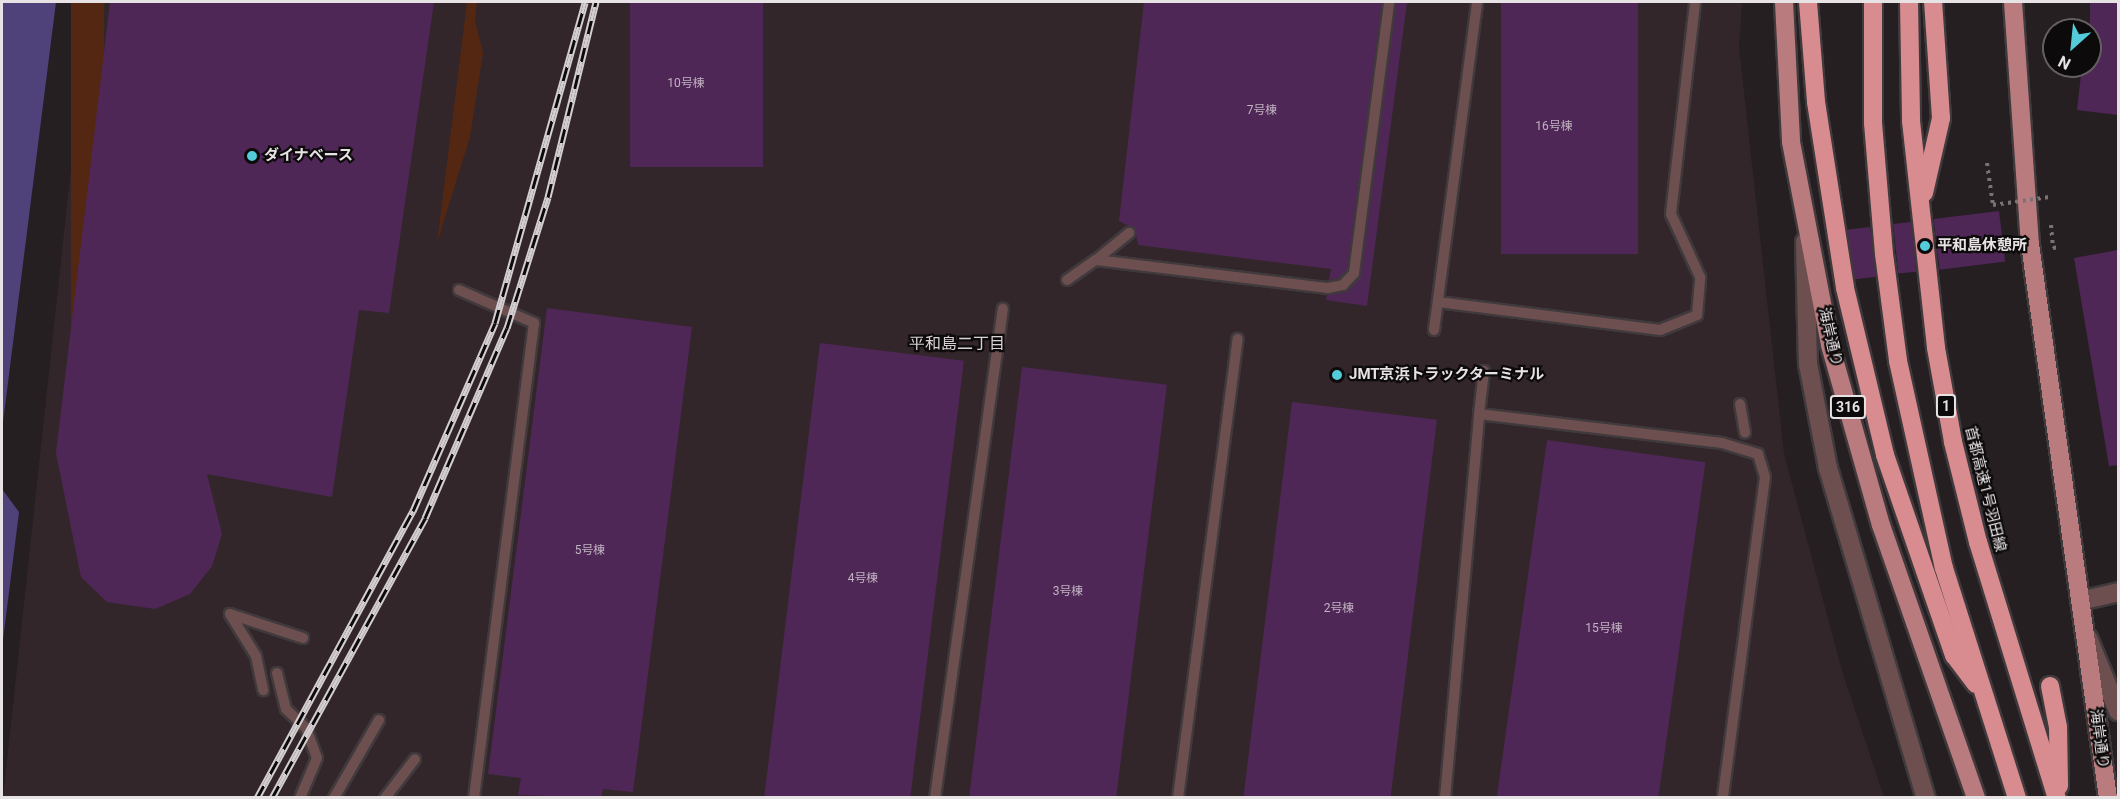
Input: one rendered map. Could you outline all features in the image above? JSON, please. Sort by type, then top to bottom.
[{"type":"highway","points":[[1808,2],[1816,102],[1845,288],[1885,455],[1954,655],[1983,692]]},
{"type":"highway","points":[[1873,2],[1874,123],[1884,254],[1898,361],[1944,568],[2017,798]]},
{"type":"highway","name":"首都高速1号羽田線","points":[[1910,2],[1911,121],[1936,348],[1953,442],[1978,542],[2058,798]]},
{"type":"highway","points":[[1920,209],[1941,118],[1937,33],[1933,2]]},
{"type":"highway","points":[[1937,33],[1946,2]]},
{"type":"highway","points":[[2050,686],[2058,727],[2058,798]]},
{"type":"main road","name":"海岸通り","points":[[1784,2],[1791,142],[1830,345],[1881,525],[1976,798]]},
{"type":"main road","name":"海岸通り","points":[[2013,2],[2030,244],[2108,798]]},
{"type":"street","points":[[1804,218],[1808,364],[1828,468],[1926,798]]},
{"type":"street","points":[[2080,601],[2118,592]]},
{"type":"street","points":[[2084,630],[2118,711]]},
{"type":"lane","points":[[1096,260],[1329,288],[1343,285],[1354,273],[1389,2]]},
{"type":"lane","points":[[1434,330],[1477,2]]},
{"type":"lane","points":[[1438,302],[1660,330],[1697,315],[1701,277],[1671,214],[1695,2]]},
{"type":"lane","points":[[1067,280],[1129,233]]},
{"type":"lane","points":[[459,290],[534,323],[474,798]]},
{"type":"lane","points":[[935,798],[1004,309]]},
{"type":"lane","points":[[1178,798],[1238,339]]},
{"type":"lane","points":[[1445,798],[1484,371]]},
{"type":"lane","points":[[1740,404],[1745,433]]},
{"type":"lane","points":[[1479,414],[1722,443],[1758,454],[1765,477],[1723,798]]},
{"type":"lane","points":[[263,690],[256,656],[230,614],[303,638]]},
{"type":"lane","points":[[277,673],[286,709],[306,728],[317,758],[300,798]]},
{"type":"lane","points":[[334,798],[379,720]]},
{"type":"lane","points":[[385,798],[415,759]]},
{"type":"path","points":[[1987,164],[1993,205],[2049,197]]},
{"type":"path","points":[[2053,243],[2053,248],[2060,247]]},
{"type":"shaded area","points":[[2,2],[56,2],[2,430]]},
{"type":"shaded area","points":[[71,2],[104,2],[104,477],[71,477]]},
{"type":"shaded area","points":[[89,2],[1742,2],[1739,47],[1784,454],[1842,671],[1884,797],[3,798]]},
{"type":"shaded area","points":[[467,2],[477,2],[475,20],[483,53],[470,137],[437,243]]},
{"type":"shaded area","points":[[2,489],[19,512],[2,648]]},
{"type":"building","name":"ダイナベース","points":[[110,2],[434,2],[389,313],[359,310],[332,497],[207,474],[222,534],[212,566],[190,594],[155,609],[107,602],[81,577],[56,453]]},
{"type":"building","points":[[630,2],[763,2],[763,167],[630,167]]},
{"type":"building","points":[[1144,2],[1382,2],[1347,270],[1339,278],[1329,280],[1331,269],[1138,245],[1135,229],[1119,221]]},
{"type":"building","points":[[1396,2],[1407,2],[1367,306],[1326,300],[1327,295],[1348,291],[1361,274]]},
{"type":"building","points":[[1501,2],[1638,2],[1638,254],[1501,254]]},
{"type":"building","points":[[2090,2],[2118,2],[2118,115],[2077,110],[2081,78],[2102,78],[2102,18],[2090,18]]},
{"type":"building","points":[[1999,211],[2005,262],[1940,270],[1933,219]]},
{"type":"building","points":[[1911,222],[1916,272],[1898,274],[1893,224]]},
{"type":"building","points":[[1870,227],[1876,277],[1853,279],[1847,230]]},
{"type":"building","points":[[2118,250],[2118,465],[2109,466],[2074,258]]},
{"type":"building","points":[[547,308],[692,327],[633,792],[603,789],[601,798],[518,795],[521,778],[488,774]]},
{"type":"building","points":[[820,343],[964,361],[910,798],[764,798]]},
{"type":"building","points":[[1022,367],[1167,385],[1116,798],[969,798]]},
{"type":"building","points":[[1292,402],[1437,420],[1390,798],[1243,798]]},
{"type":"building","points":[[1547,440],[1705,462],[1658,798],[1497,797]]},
{"type":"railway","points":[[257,798],[413,511],[495,323],[585,2]]},
{"type":"railway","points":[[272,798],[425,518],[507,328],[548,197],[596,2]]},
{"type":"place","name":"ダイナベース","points":[[252,156]]},
{"type":"place","name":"平和島休憩所","points":[[1925,246]]},
{"type":"place","name":"JMT京浜トラックターミナル","points":[[1337,375]]},
{"type":"district","name":"平和島二丁目","points":[[957,344]]}]
